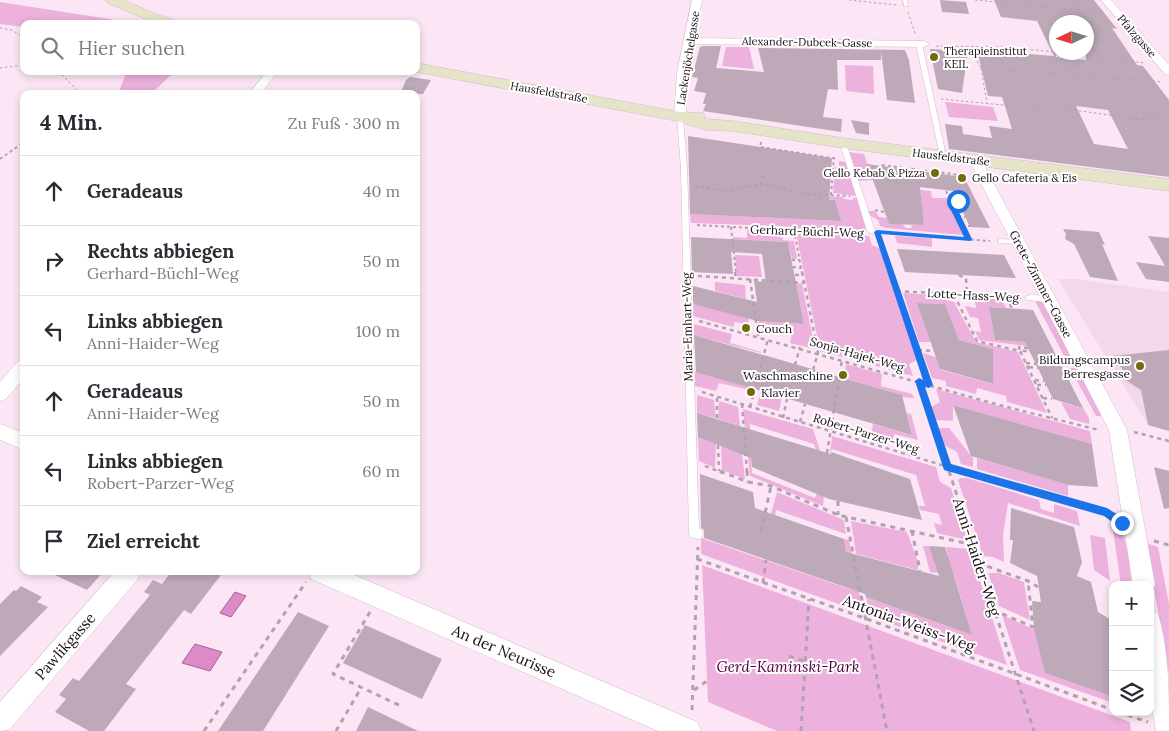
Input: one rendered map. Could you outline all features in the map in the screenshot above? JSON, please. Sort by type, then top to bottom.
[{"type":"street","points":[[113,0],[143,15],[159,20]]},
{"type":"street","name":"Lackenjöchelgasse","points":[[681,117],[680,97],[697,0]]},
{"type":"street","name":"Pfalzgasse","points":[[1106,0],[1169,72]]},
{"type":"street","name":"Alexander-Dubcek-Gasse","points":[[690,41],[921,45]]},
{"type":"street","name":"Hausfeldstraße","points":[[420,69],[681,117],[691,121],[725,127],[733,126],[839,146],[943,156],[971,168],[1169,185]]},
{"type":"street","points":[[257,90],[270,75]]},
{"type":"street","name":"Grete-Zimmer-Gasse","points":[[971,168],[1018,242],[1040,298],[1118,430],[1143,581]]},
{"type":"street","points":[[0,394],[20,371]]},
{"type":"street","points":[[0,432],[20,440]]},
{"type":"street","name":"Pawlikgasse","points":[[0,721],[127,575]]},
{"type":"street","name":"An der Neurisse","points":[[314,575],[690,721]]},
{"type":"street","points":[[1150,626],[1161,728]]},
{"type":"lane","points":[[921,45],[943,156]]},
{"type":"lane","name":"Maria-Emhart-Weg","points":[[681,117],[684,160],[688,388],[694,533],[698,534]]},
{"type":"lane","points":[[839,146],[848,160],[874,232]]},
{"type":"lane","points":[[1001,241],[1018,242]]},
{"type":"path","points":[[849,0],[898,5]]},
{"type":"path","points":[[975,0],[1080,10],[1073,0]]},
{"type":"path","points":[[905,3],[921,45],[1004,48],[1049,52]]},
{"type":"path","points":[[0,28],[12,30],[20,35]]},
{"type":"path","points":[[970,48],[981,68],[987,103]]},
{"type":"path","points":[[1094,57],[1148,62]]},
{"type":"path","points":[[1094,57],[1152,64]]},
{"type":"path","points":[[1060,60],[1067,73]]},
{"type":"path","points":[[0,68],[20,66]]},
{"type":"path","points":[[981,68],[1169,82]]},
{"type":"path","points":[[1015,70],[1037,105]]},
{"type":"path","points":[[62,75],[77,90]]},
{"type":"path","points":[[1114,79],[1146,116],[1169,117]]},
{"type":"path","points":[[939,98],[1034,108],[1037,105],[1146,120],[1146,116]]},
{"type":"path","points":[[0,159],[20,145]]},
{"type":"path","points":[[831,196],[834,158],[839,146]]},
{"type":"path","points":[[760,147],[848,160]]},
{"type":"path","points":[[882,164],[920,170],[971,168]]},
{"type":"path","points":[[761,184],[763,175]]},
{"type":"path","points":[[694,186],[728,193],[761,184],[812,195],[860,197]]},
{"type":"path","points":[[946,191],[969,239]]},
{"type":"path","points":[[812,195],[813,199]]},
{"type":"path","points":[[952,204],[956,204],[955,201],[958,201]]},
{"type":"path","points":[[955,211],[962,209]]},
{"type":"path","points":[[958,218],[965,217]]},
{"type":"path","name":"Gerhard-Büchl-Weg","points":[[684,224],[868,234],[874,232],[1001,241]]},
{"type":"path","points":[[962,226],[970,226]]},
{"type":"path","points":[[731,227],[732,253],[736,278]]},
{"type":"path","points":[[794,230],[818,353],[813,370]]},
{"type":"path","points":[[874,232],[897,291],[929,385]]},
{"type":"path","points":[[792,260],[800,260]]},
{"type":"path","points":[[793,267],[802,268]]},
{"type":"path","points":[[795,275],[803,276]]},
{"type":"path","points":[[959,275],[966,279],[967,295]]},
{"type":"path","points":[[686,276],[804,283]]},
{"type":"path","points":[[750,279],[756,305],[758,336]]},
{"type":"path","name":"Lotte-Hass-Weg","points":[[897,291],[1040,298]]},
{"type":"path","points":[[954,295],[977,341],[1029,351]]},
{"type":"path","points":[[1006,297],[1012,308]]},
{"type":"path","name":"Sonja-Hajek-Weg","points":[[687,318],[800,347],[929,385],[1102,430]]},
{"type":"path","points":[[750,407],[768,339]]},
{"type":"path","points":[[794,364],[800,347]]},
{"type":"path","points":[[1020,350],[1019,347],[1028,348]]},
{"type":"path","points":[[918,350],[934,351]]},
{"type":"path","points":[[1020,350],[1052,418]]},
{"type":"path","points":[[827,453],[842,360]]},
{"type":"path","points":[[1026,363],[1036,364]]},
{"type":"path","points":[[1028,368],[1038,368]]},
{"type":"path","points":[[1035,380],[1044,381]]},
{"type":"path","name":"Anni-Haider-Weg","points":[[919,381],[1034,731]]},
{"type":"path","points":[[1036,385],[1046,385]]},
{"type":"path","name":"Robert-Parzer-Weg","points":[[688,388],[948,467],[1107,512],[1122,523]]},
{"type":"path","points":[[835,394],[839,395]]},
{"type":"path","points":[[717,397],[717,419]]},
{"type":"path","points":[[1043,398],[1052,399]]},
{"type":"path","points":[[783,418],[786,399]]},
{"type":"path","points":[[742,404],[748,482]]},
{"type":"path","points":[[800,422],[805,404]]},
{"type":"path","points":[[1129,431],[1169,441]]},
{"type":"path","points":[[718,445],[719,471]]},
{"type":"path","points":[[700,465],[748,482],[771,486],[838,515],[974,545]]},
{"type":"path","points":[[761,532],[771,486]]},
{"type":"path","points":[[838,501],[838,515]]},
{"type":"path","points":[[846,517],[888,731]]},
{"type":"path","points":[[912,531],[920,571]]},
{"type":"path","points":[[690,721],[693,691],[698,534]]},
{"type":"path","points":[[1145,538],[1169,545]]},
{"type":"path","name":"Antonia-Weiss-Weg","points":[[698,559],[1109,709]]},
{"type":"path","points":[[763,582],[766,560]]},
{"type":"path","points":[[978,563],[1028,581],[1038,587]]},
{"type":"path","points":[[204,731],[314,575]]},
{"type":"path","points":[[993,610],[1033,627],[1028,581]]},
{"type":"path","points":[[801,731],[809,599]]},
{"type":"path","points":[[373,606],[333,674],[404,707]]},
{"type":"path","points":[[789,656],[805,661]]},
{"type":"path","points":[[693,691],[707,681]]},
{"type":"path","points":[[336,731],[361,688]]},
{"type":"path","points":[[1129,716],[1161,728]]},
{"type":"shaded area","name":"Bildungscampus Berresgasse","points":[[1058,279],[1076,279],[1169,292],[1169,431],[1148,425]]},
{"type":"shaded area","points":[[235,592],[246,596],[231,617],[220,613]]},
{"type":"shaded area","points":[[195,644],[222,652],[210,671],[182,663]]},
{"type":"green space","points":[[0,2],[115,20],[20,20],[20,26],[0,24]]},
{"type":"green space","points":[[726,47],[749,47],[754,69],[722,66]]},
{"type":"green space","points":[[845,65],[873,66],[874,94],[846,91]]},
{"type":"green space","points":[[125,75],[171,75],[155,90],[120,89]]},
{"type":"green space","points":[[945,102],[993,107],[998,121],[949,117]]},
{"type":"green space","points":[[848,152],[864,154],[873,180],[858,181]]},
{"type":"green space","points":[[839,161],[845,162],[856,196],[833,193],[835,167],[839,167]]},
{"type":"green space","points":[[920,190],[931,191],[932,198],[948,198],[963,235],[886,228],[880,226],[878,220],[869,215],[867,211],[875,211],[879,217],[887,218],[889,224],[902,224],[906,228],[912,228],[911,225],[924,225]]},
{"type":"green space","points":[[816,196],[843,197],[844,199],[853,200],[853,198],[857,198],[867,230],[863,232],[781,226],[691,223],[690,214],[840,221],[835,200],[814,199]]},
{"type":"green space","points":[[747,230],[781,232],[783,240],[794,241],[797,259],[792,259],[788,242],[733,239],[733,237],[747,238]]},
{"type":"green space","points":[[796,233],[869,236],[872,245],[881,249],[917,360],[909,364],[913,376],[820,351]]},
{"type":"green space","points":[[895,236],[932,238],[932,247],[897,243]]},
{"type":"green space","points":[[735,255],[759,256],[762,277],[737,276]]},
{"type":"green space","points":[[715,282],[745,285],[746,299],[715,291]]},
{"type":"green space","points":[[796,283],[802,284],[815,349],[790,343],[794,326],[759,324],[759,321],[804,324]]},
{"type":"green space","points":[[903,293],[945,296],[947,300],[954,302],[976,342],[1018,352],[1047,413],[1007,402],[1006,396],[977,388],[976,394],[946,386],[946,381],[932,378],[923,353],[936,357],[941,370],[992,384],[993,349],[959,340],[945,304],[918,303],[931,342],[919,342]]},
{"type":"green space","points":[[974,297],[1002,299],[1006,308],[989,307],[995,340],[1025,342],[1027,346],[979,340],[975,331],[981,332],[978,318],[970,317],[965,306],[976,308]]},
{"type":"green space","points":[[1035,301],[1044,301],[1078,365],[1069,365]]},
{"type":"green space","points":[[693,304],[748,318],[749,325],[735,322],[733,327],[693,316]]},
{"type":"green space","points":[[694,324],[732,334],[730,343],[761,353],[694,335]]},
{"type":"green space","points":[[846,364],[882,374],[881,386],[912,394],[914,398],[903,397],[902,395],[844,378]]},
{"type":"green space","points":[[1070,368],[1080,368],[1105,416],[1096,416]]},
{"type":"green space","points":[[695,371],[749,387],[749,390],[719,383],[716,391],[695,386]]},
{"type":"green space","points":[[936,389],[1090,431],[1092,444],[953,405],[953,421],[935,420],[931,407],[940,402]]},
{"type":"green space","points":[[761,391],[782,397],[779,411],[757,405]]},
{"type":"green space","points":[[697,395],[714,400],[716,418],[697,413]]},
{"type":"green space","points":[[719,401],[738,407],[740,426],[718,419]]},
{"type":"green space","points":[[1061,402],[1083,408],[1089,418],[1089,424],[1070,419]]},
{"type":"green space","points":[[743,409],[813,429],[820,451],[816,450],[814,444],[750,424],[750,429],[748,429],[752,473],[815,498],[817,493],[824,496],[823,506],[750,476]]},
{"type":"green space","points":[[907,413],[911,414],[918,440],[894,434],[892,443],[871,437],[873,424],[912,435]]},
{"type":"green space","points":[[938,428],[949,428],[973,458],[973,467],[961,464],[957,452],[944,445]]},
{"type":"green space","points":[[832,436],[936,467],[940,482],[951,488],[967,540],[937,533],[934,523],[942,525],[939,514],[920,510],[919,506],[925,506],[916,475],[832,449],[830,454]]},
{"type":"green space","points":[[698,437],[716,444],[715,468],[699,461]]},
{"type":"green space","points":[[721,446],[742,454],[745,479],[722,470]]},
{"type":"green space","points":[[977,458],[1068,485],[1068,496],[977,469]]},
{"type":"green space","points":[[960,478],[967,478],[1039,500],[1041,509],[1054,513],[1054,504],[1077,511],[1080,526],[1008,503],[1003,535],[1004,562],[993,557],[983,556],[958,480]]},
{"type":"green space","points":[[777,492],[844,520],[846,534],[776,510],[775,516],[771,514]]},
{"type":"green space","points":[[851,521],[907,532],[918,562],[918,570],[856,554]]},
{"type":"green space","points":[[1112,523],[1122,533],[1129,560],[1132,581],[1120,581]]},
{"type":"green space","points":[[1090,535],[1105,538],[1110,581],[1094,570]]},
{"type":"green space","points":[[701,538],[852,590],[844,539],[849,540],[863,613],[701,554]]},
{"type":"green space","points":[[1146,543],[1158,547],[1169,604],[1169,674],[1154,581]]},
{"type":"green space","points":[[923,546],[929,546],[932,554],[948,555],[946,547],[970,549],[1007,665],[869,616],[866,597],[972,635],[954,575],[930,572]]},
{"type":"green space","name":"Gerd-Kaminski-Park","points":[[702,565],[1109,714],[1109,716],[1130,722],[1131,731],[777,731],[708,702]]},
{"type":"green space","points":[[988,573],[999,573],[1024,582],[1030,620],[999,606]]},
{"type":"green space","points":[[1002,615],[1035,630],[1045,673],[1109,696],[1109,702],[1020,670]]},
{"type":"building","points":[[940,0],[966,2],[969,14],[942,12]]},
{"type":"building","points":[[994,0],[1094,0],[1117,29],[1112,28],[1137,65],[1143,66],[1169,100],[1169,177],[949,149],[945,124],[962,126],[963,134],[992,138],[989,126],[1012,129],[1002,97],[988,96],[977,50],[1049,56],[1049,60],[1094,60],[1094,15],[1049,15],[1049,46],[1037,21],[1001,17]],"holes":[[[1076,106],[1108,110],[1128,149],[1094,144]]]},
{"type":"building","points":[[721,46],[716,68],[764,72],[758,48],[905,50],[909,60],[915,103],[887,100],[881,51],[881,60],[837,60],[838,90],[828,89],[823,117],[842,119],[841,132],[703,111],[706,104],[703,104],[706,93],[694,91],[698,78],[692,77],[700,47]]},
{"type":"building","points":[[930,49],[968,51],[962,93],[938,89]]},
{"type":"building","points":[[410,77],[431,80],[423,94],[420,94],[420,90],[402,90],[406,80]]},
{"type":"building","points":[[851,120],[869,123],[869,135],[856,133]]},
{"type":"building","points":[[688,136],[832,158],[829,200],[835,200],[841,221],[690,214]]},
{"type":"building","points":[[867,164],[964,177],[990,228],[970,227],[953,191],[920,187],[924,225],[889,224]]},
{"type":"building","points":[[1063,229],[1099,232],[1105,245],[1102,244],[1118,281],[1090,277],[1074,244],[1065,239],[1066,234]]},
{"type":"building","points":[[1148,236],[1169,238],[1169,282],[1146,279],[1136,262],[1165,266]]},
{"type":"building","points":[[691,237],[788,242],[804,324],[757,321],[693,304],[693,286],[757,302],[754,281],[766,282],[762,254],[731,252],[733,274],[692,272]]},
{"type":"building","points":[[897,249],[1004,255],[1016,278],[905,272]]},
{"type":"building","points":[[917,303],[945,304],[959,340],[993,349],[993,384],[940,369]]},
{"type":"building","points":[[989,307],[1033,310],[1083,408],[1053,399],[1025,342],[995,340]]},
{"type":"building","points":[[694,335],[902,395],[912,435],[696,372]]},
{"type":"building","points":[[1169,350],[1169,431],[1148,425],[1141,390],[1119,376],[1124,371],[1112,356]]},
{"type":"building","points":[[953,405],[1092,444],[1098,487],[1068,485],[971,456]]},
{"type":"building","points":[[697,413],[831,454],[831,452],[910,479],[922,520],[829,499],[752,467],[751,458],[698,437]]},
{"type":"building","points":[[1154,467],[1169,471],[1169,508],[1164,509]]},
{"type":"building","points":[[700,474],[753,492],[755,508],[844,539],[846,552],[939,576],[929,546],[945,547],[972,635],[866,597],[865,594],[704,538],[704,530],[701,528]]},
{"type":"building","points":[[1011,508],[1074,527],[1082,562],[1077,576],[1091,582],[1098,612],[1109,619],[1109,696],[1045,673],[1034,629],[1032,601],[1041,602],[1037,576],[1010,563],[1013,540],[1010,540]]},
{"type":"building","points":[[55,575],[100,575],[87,590]]},
{"type":"building","points":[[169,575],[221,575],[191,614],[184,610],[126,684],[136,689],[104,731],[89,731],[55,712],[66,699],[59,695],[73,678],[79,681],[150,595],[144,592],[153,580],[162,584]]},
{"type":"building","points":[[21,586],[42,597],[37,602],[48,607],[0,656],[0,604],[14,590],[16,591]]},
{"type":"building","points":[[298,612],[329,626],[263,731],[218,731]]},
{"type":"building","points":[[365,625],[442,659],[422,699],[343,663]]},
{"type":"building","points":[[368,707],[418,731],[356,731]]},
{"type":"place","name":"Therapieinstitut KEIL","points":[[934,57]]},
{"type":"place","name":"Gello Kebab & Pizza","points":[[935,173]]},
{"type":"place","name":"Gello Cafeteria & Eis","points":[[962,178]]},
{"type":"place","name":"Couch","points":[[746,328]]},
{"type":"place","name":"Bildungscampus Berresgasse","points":[[1140,366]]},
{"type":"place","name":"Waschmaschine","points":[[843,375]]},
{"type":"place","name":"Klavier","points":[[751,392]]},
{"type":"route","points":[[958,201],[955,201],[956,204],[952,204],[969,239],[877,232],[929,385],[919,381],[948,467],[1107,512],[1122,523]]}]
